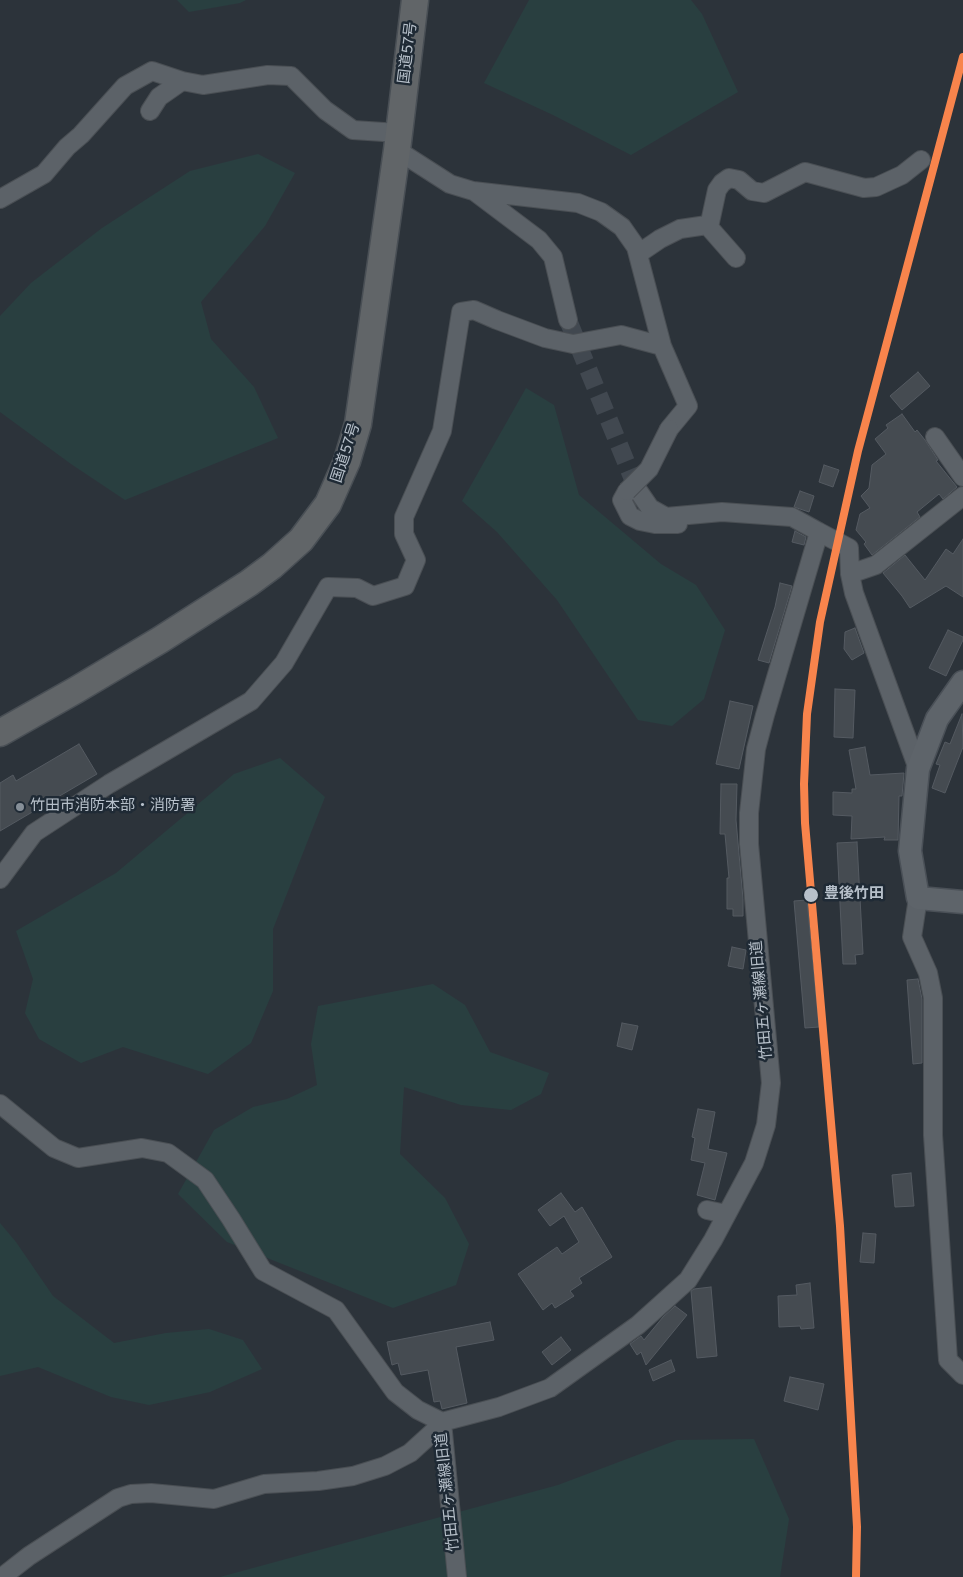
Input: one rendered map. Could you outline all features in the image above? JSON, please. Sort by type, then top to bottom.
[{"type":"highway","name":"国道57号","points":[[0,733],[160,640],[249,583],[272,566],[301,540],[328,504],[348,461],[358,424],[398,142],[415,0]]},
{"type":"main road","points":[[953,901],[918,898],[910,850],[918,769],[937,719],[963,682]]},
{"type":"street","points":[[0,199],[44,174],[67,146],[81,135],[125,86],[152,71],[182,81],[203,85],[268,75],[291,76],[325,110],[352,130],[398,142],[450,184],[473,191],[578,203],[601,212],[622,227],[636,246],[662,346],[688,406],[669,428],[649,469],[622,500],[626,509],[630,516],[640,521],[655,524],[687,524],[689,515],[722,512],[792,517],[849,548],[850,574],[854,593],[918,769]]},
{"type":"street","points":[[150,111],[159,97],[182,81]]},
{"type":"street","points":[[708,227],[717,190],[729,178],[739,180],[752,191],[764,193],[805,172],[864,188],[876,187],[902,175],[920,160]]},
{"type":"street","points":[[473,191],[539,240],[553,257],[568,320]]},
{"type":"street","points":[[638,254],[660,238],[680,229],[707,225],[736,258]]},
{"type":"street","points":[[0,879],[34,833],[109,784],[251,701],[284,663],[328,587],[357,588],[373,596],[405,586],[416,560],[404,534],[404,517],[442,431],[462,312],[474,310],[545,338],[573,344],[621,335],[662,346]]},
{"type":"street","points":[[935,437],[963,477]]},
{"type":"street","points":[[850,574],[876,565],[963,496]]},
{"type":"street","name":"竹田五ヶ瀬線旧道","points":[[457,1577],[442,1422],[499,1407],[550,1388],[638,1326],[688,1280],[713,1240],[754,1163],[766,1125],[771,1084],[749,844],[749,813],[756,749],[819,532]]},
{"type":"street","points":[[918,898],[912,937],[928,974],[933,998],[933,1135],[948,1360],[963,1375]]},
{"type":"street","points":[[0,1104],[54,1148],[78,1158],[142,1148],[168,1153],[205,1180],[263,1271],[336,1310],[395,1392],[418,1410],[442,1422],[410,1453],[385,1466],[353,1476],[318,1481],[264,1484],[214,1499],[152,1493],[130,1494],[118,1498],[29,1556],[2,1577]]},
{"type":"street","points":[[708,1210],[726,1214]]},
{"type":"green space","points":[[177,0],[246,0],[240,3],[189,12]]},
{"type":"green space","points":[[529,0],[691,0],[702,14],[738,92],[631,155],[553,115],[484,83]]},
{"type":"green space","points":[[258,154],[295,173],[265,226],[201,302],[211,339],[254,387],[278,438],[125,500],[71,464],[0,412],[0,316],[31,283],[102,228],[190,171]]},
{"type":"green space","points":[[526,388],[554,405],[579,495],[661,564],[696,585],[725,630],[704,699],[672,726],[638,720],[557,600],[497,532],[462,501]]},
{"type":"green space","points":[[280,758],[325,797],[273,929],[273,991],[251,1043],[208,1074],[123,1047],[81,1063],[39,1039],[25,1013],[33,979],[16,931],[116,873],[234,774]]},
{"type":"green space","points":[[433,984],[465,1005],[490,1052],[549,1073],[541,1094],[511,1110],[461,1105],[404,1087],[400,1154],[445,1198],[469,1244],[456,1285],[393,1308],[227,1242],[178,1194],[214,1130],[253,1107],[287,1099],[317,1085],[311,1044],[318,1006]]},
{"type":"green space","points":[[0,1223],[16,1242],[53,1296],[114,1343],[166,1333],[209,1329],[243,1340],[262,1369],[210,1392],[149,1405],[111,1397],[38,1367],[0,1376]]},
{"type":"green space","points":[[754,1439],[789,1519],[780,1577],[220,1577],[558,1485],[677,1440]]},
{"type":"building","points":[[918,372],[930,386],[902,410],[890,396]]},
{"type":"building","points":[[902,414],[915,432],[917,430],[925,440],[938,460],[936,461],[957,487],[943,499],[939,494],[917,512],[920,517],[872,555],[864,544],[866,542],[856,530],[860,514],[870,508],[861,496],[869,488],[872,465],[886,454],[875,439],[888,428],[886,425]]},
{"type":"building","points":[[824,465],[839,470],[833,487],[819,482]]},
{"type":"building","points":[[800,491],[814,496],[809,512],[794,507]]},
{"type":"building","points":[[795,531],[806,537],[804,545],[792,542]]},
{"type":"building","points":[[963,539],[963,597],[946,586],[910,608],[883,573],[905,555],[925,580],[946,549],[953,554]]},
{"type":"building","points":[[780,583],[792,586],[769,663],[758,660],[775,607]]},
{"type":"building","points":[[855,628],[864,653],[852,660],[844,649],[845,632]]},
{"type":"building","points":[[948,630],[963,637],[963,640],[946,676],[929,668]]},
{"type":"building","points":[[835,689],[855,690],[853,738],[834,737]]},
{"type":"building","points":[[730,701],[753,706],[739,769],[716,764]]},
{"type":"building","points":[[962,714],[963,747],[945,793],[932,788],[940,765],[936,764],[945,742],[950,744]]},
{"type":"building","name":"竹田市消防本部・消防署","points":[[79,744],[97,774],[0,831],[0,783],[13,775],[16,781]]},
{"type":"building","points":[[865,747],[870,775],[904,773],[902,796],[899,796],[898,840],[884,840],[885,837],[851,839],[852,816],[833,815],[833,792],[852,793],[852,789],[856,789],[849,750]]},
{"type":"building","points":[[721,784],[737,784],[736,820],[743,916],[733,916],[733,909],[727,909],[727,878],[729,878],[725,834],[720,834]]},
{"type":"building","points":[[857,842],[863,954],[855,955],[856,964],[843,964],[837,843]]},
{"type":"building","points":[[807,900],[819,1027],[805,1028],[794,901]]},
{"type":"building","points":[[732,947],[746,950],[743,969],[728,966]]},
{"type":"building","points":[[918,979],[922,999],[922,1063],[913,1064],[907,980]]},
{"type":"building","points":[[622,1023],[638,1026],[632,1050],[617,1046]]},
{"type":"building","points":[[698,1109],[715,1112],[708,1149],[727,1153],[715,1200],[697,1195],[705,1163],[691,1160],[695,1138],[692,1137]]},
{"type":"building","points":[[911,1173],[914,1206],[895,1207],[892,1175]]},
{"type":"building","points":[[561,1193],[575,1212],[582,1207],[612,1257],[579,1278],[582,1283],[570,1291],[574,1296],[555,1308],[552,1303],[543,1310],[518,1274],[557,1247],[562,1254],[579,1242],[564,1216],[550,1226],[538,1210]]},
{"type":"building","points":[[863,1233],[876,1234],[874,1263],[860,1262]]},
{"type":"building","points":[[810,1283],[814,1328],[801,1329],[800,1326],[779,1327],[778,1296],[797,1295],[796,1285]]},
{"type":"building","points":[[711,1287],[717,1356],[697,1358],[691,1291]]},
{"type":"building","points":[[675,1306],[687,1315],[646,1365],[641,1352],[637,1355],[630,1344],[641,1336],[644,1340]]},
{"type":"building","points":[[490,1322],[494,1340],[456,1347],[467,1403],[442,1409],[440,1401],[434,1402],[428,1370],[401,1375],[398,1363],[392,1365],[387,1342]]},
{"type":"building","points":[[561,1337],[571,1350],[552,1365],[542,1352]]},
{"type":"building","points":[[671,1360],[675,1371],[653,1381],[649,1370]]},
{"type":"building","points":[[790,1377],[824,1384],[818,1410],[784,1401]]},
{"type":"tunnel","points":[[568,320],[637,489]]},
{"type":"transit line","points":[[856,1577],[857,1527],[840,1226],[805,823],[804,784],[807,714],[820,622],[858,451],[963,57]]},
{"type":"place","name":"竹田市消防本部・消防署","points":[[20,807]]},
{"type":"place","name":"豊後竹田","points":[[811,895]]}]
